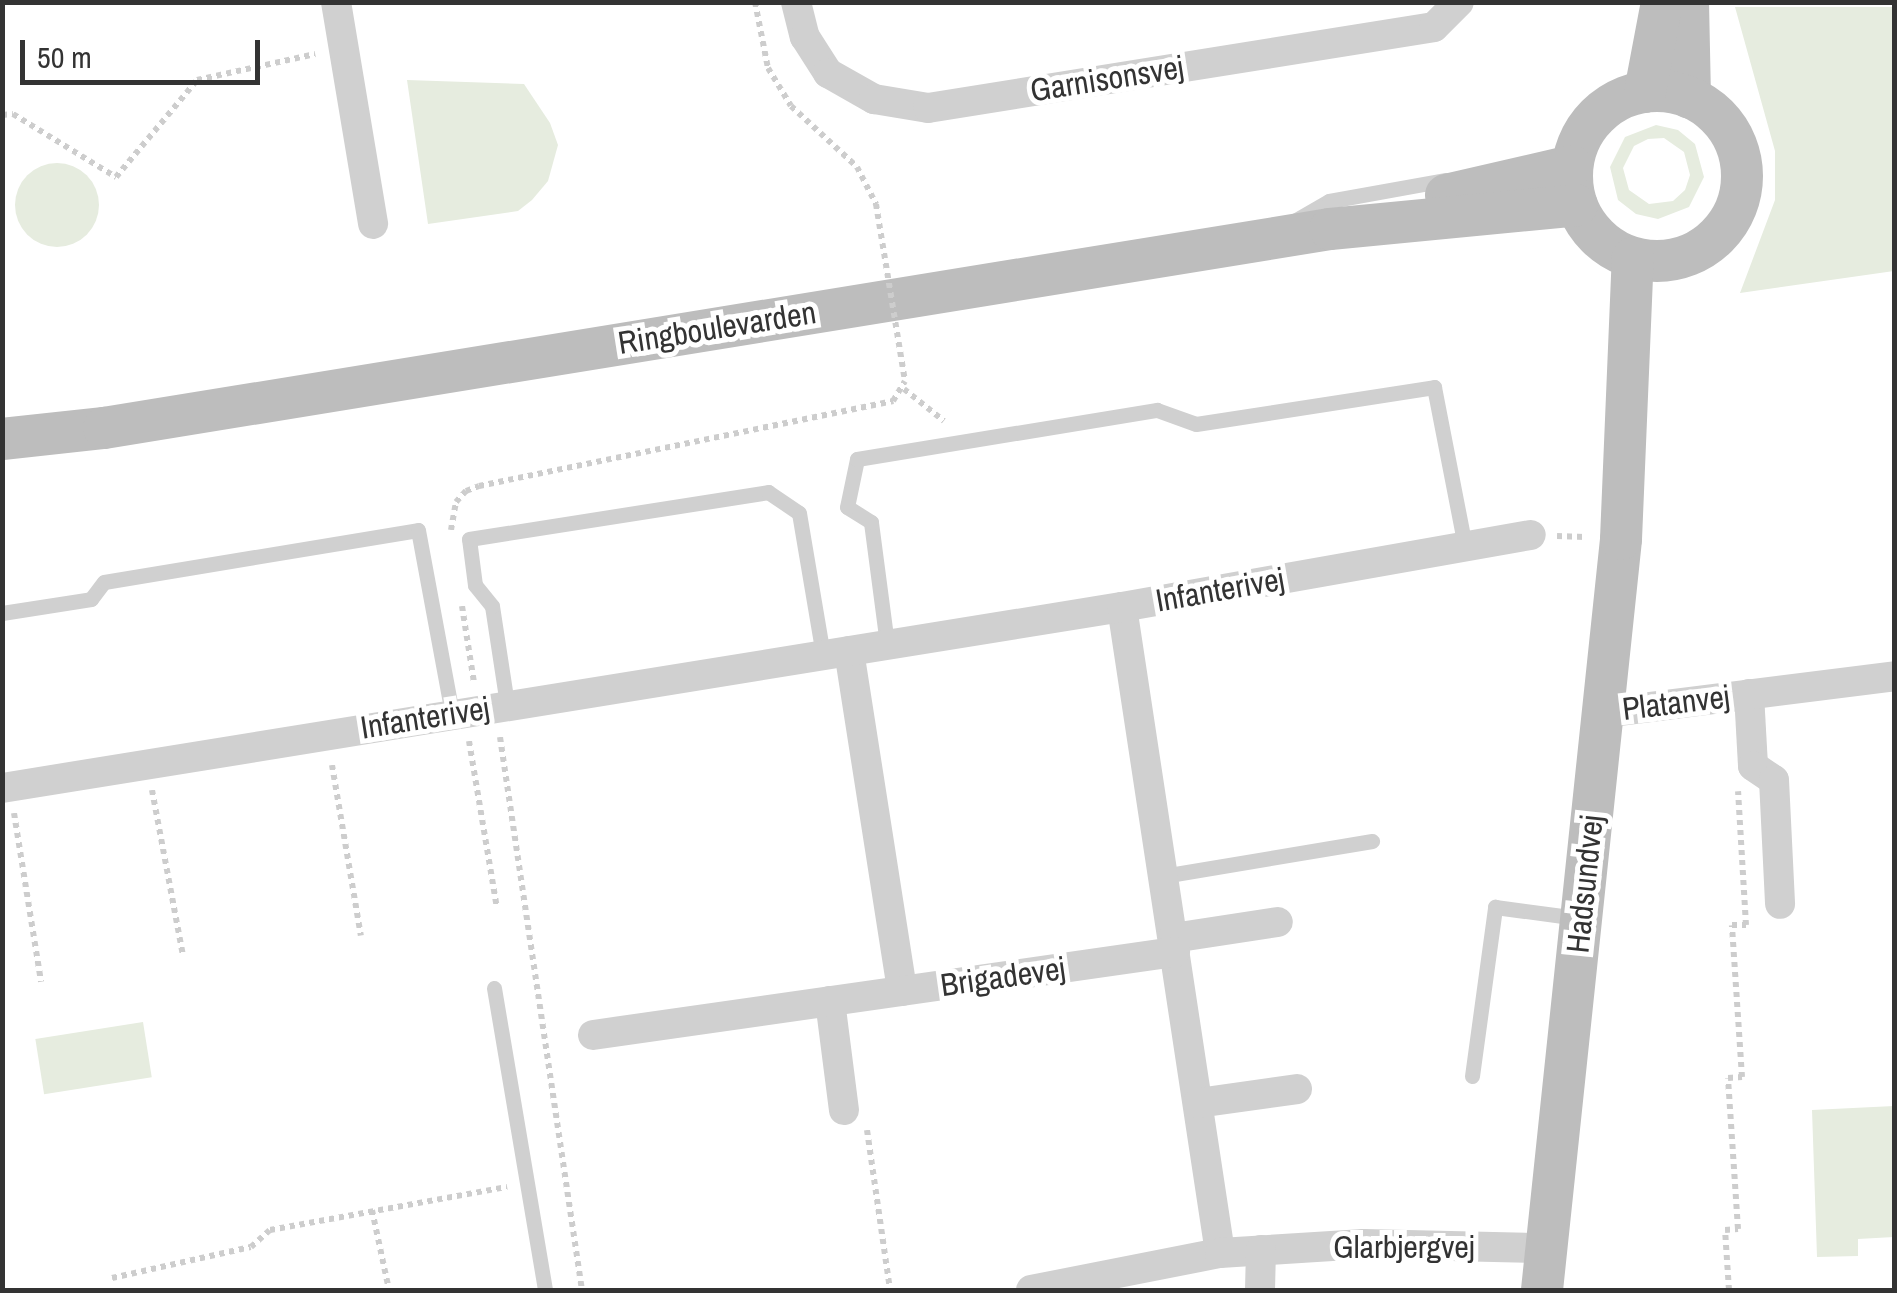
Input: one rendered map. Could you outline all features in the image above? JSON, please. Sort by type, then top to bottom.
[{"type":"main road","points":[[1645,92],[1662,2]]},
{"type":"main road","points":[[1688,2],[1690,98]]},
{"type":"main road","points":[[1645,92],[1690,98],[1725,124],[1736,143],[1742,164],[1741,192],[1732,219],[1714,240],[1690,255],[1648,260],[1593,232],[1566,181],[1590,124],[1606,108],[1645,92]]},
{"type":"main road","name":"Ringboulevarden","points":[[2,439],[104,428],[1265,239],[1566,181]]},
{"type":"main road","name":"Hadsundvej","points":[[1542,1290],[1648,260]]},
{"type":"main road","name":"Ringboulevarden","points":[[2,458],[104,428]]},
{"type":"street","points":[[336,2],[373,224]]},
{"type":"street","name":"Garnisonsvej","points":[[796,2],[806,37],[828,73],[874,99],[928,108],[1434,27],[1459,2]]},
{"type":"street","name":"Infanterivej","points":[[6,787],[1122,607],[1531,535]]},
{"type":"street","points":[[1122,607],[1220,1253]]},
{"type":"street","points":[[836,652],[902,991]]},
{"type":"street","name":"Platanvej","points":[[1603,713],[1894,676]]},
{"type":"street","name":"Platanvej","points":[[1749,694],[1752,766],[1774,780],[1780,904]]},
{"type":"street","name":"Brigadevej","points":[[594,1035],[902,991],[1174,945],[1278,922]]},
{"type":"street","points":[[830,1001],[844,1110]]},
{"type":"street","points":[[1198,1102],[1297,1089]]},
{"type":"street","name":"Glarbjergvej","points":[[1030,1290],[1220,1253],[1364,1244],[1546,1248]]},
{"type":"street","points":[[1260,1290],[1261,1250]]},
{"type":"lane","points":[[1265,239],[1329,201],[1460,178],[1566,181]]},
{"type":"lane","points":[[887,644],[871,522],[847,507],[856,459],[1157,410],[1196,424],[1434,387],[1465,546]]},
{"type":"lane","points":[[501,705],[492,606],[476,585],[469,539],[768,492],[798,513],[836,652]]},
{"type":"lane","points":[[2,613],[91,598],[104,582],[418,530],[458,712]]},
{"type":"lane","points":[[1163,876],[1372,841]]},
{"type":"lane","points":[[1472,1076],[1495,907],[1581,919]]},
{"type":"lane","points":[[494,988],[546,1290]]},
{"type":"path","points":[[755,2],[768,68],[790,106],[857,167],[876,204],[904,385],[968,441]]},
{"type":"path","points":[[2,115],[13,114],[116,177],[197,80],[343,47]]},
{"type":"path","points":[[1531,535],[1621,538]]},
{"type":"path","points":[[501,705],[582,1290]]},
{"type":"path","points":[[458,712],[497,908]]},
{"type":"path","points":[[327,734],[361,936]]},
{"type":"path","points":[[147,764],[183,956]]},
{"type":"path","points":[[1728,1290],[1725,1230],[1738,1229],[1728,1078],[1742,1077],[1732,925],[1746,924],[1736,772]]},
{"type":"path","points":[[6,787],[41,982]]},
{"type":"path","points":[[844,1110],[864,1115],[890,1290]]},
{"type":"path","points":[[112,1278],[251,1247],[270,1230],[372,1210],[507,1185],[511,1201]]},
{"type":"path","points":[[372,1210],[389,1290]]},
{"type":"shaded area","points":[[1735,7],[1894,7],[1894,271],[1740,293],[1775,200],[1775,151]]},
{"type":"shaded area","points":[[407,80],[524,84],[550,123],[558,145],[548,181],[518,211],[428,224]]},
{"type":"shaded area","points":[[1656,125],[1678,130],[1695,144],[1704,177],[1689,207],[1658,219],[1636,214],[1618,200],[1610,167],[1625,137]],"holes":[[[1664,138],[1684,152],[1690,175],[1685,190],[1673,201],[1649,204],[1629,190],[1623,168],[1634,146],[1648,139]]]},
{"type":"shaded area","points":[[57,163],[73,166],[87,175],[96,189],[96,221],[87,235],[73,244],[57,247],[41,244],[27,235],[18,221],[15,205],[18,189],[27,175],[41,166]]},
{"type":"shaded area","points":[[143,1022],[152,1077],[44,1094],[35,1039]]},
{"type":"shaded area","points":[[1894,1106],[1894,1237],[1858,1239],[1858,1256],[1817,1257],[1812,1110]]}]
